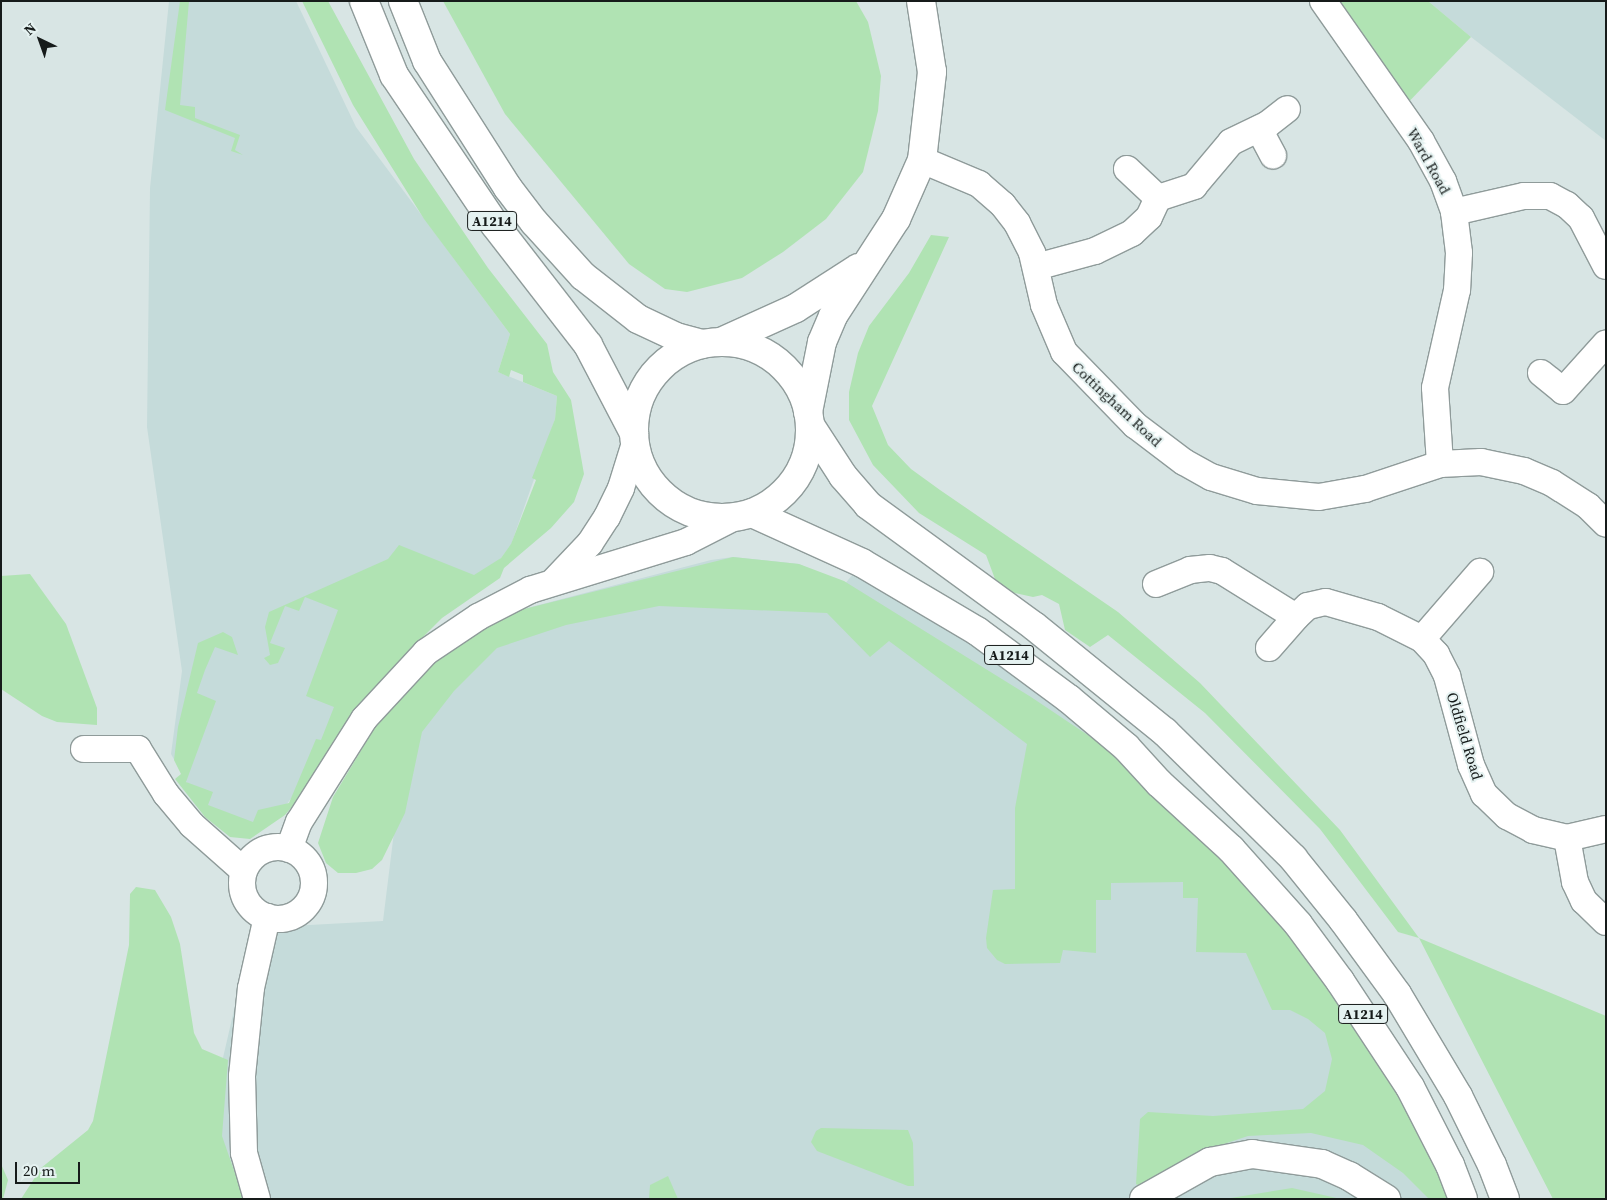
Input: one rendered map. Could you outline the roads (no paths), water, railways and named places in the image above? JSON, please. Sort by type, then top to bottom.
[{"type":"main road","name":"A1214","points":[[364,1],[394,75],[495,225],[588,345],[634,438]]},
{"type":"main road","name":"A1214","points":[[403,1],[427,61],[508,188],[534,222],[583,276],[638,319],[676,338],[711,343]]},
{"type":"main road","points":[[865,263],[796,308],[711,343],[681,352],[661,366],[646,386],[636,412],[634,438],[641,465],[666,498],[702,516],[744,515],[771,503],[789,487],[803,465],[822,342],[833,316],[865,263],[896,219],[922,160],[932,72],[921,1]]},
{"type":"main road","points":[[711,343],[749,346],[770,356],[794,379],[809,418]]},
{"type":"main road","name":"A1214","points":[[809,418],[843,476],[868,505],[1034,626],[1165,732],[1293,858],[1397,994],[1458,1096],[1492,1165],[1505,1199]]},
{"type":"main road","name":"A1214","points":[[744,515],[862,563],[977,631],[1069,699],[1126,747],[1158,783],[1231,849],[1298,924],[1340,981],[1410,1088],[1450,1165],[1463,1199]]},
{"type":"main road","points":[[1144,1199],[1210,1162],[1252,1154],[1322,1164],[1349,1176],[1386,1199]]},
{"type":"street","name":"Ward Road","points":[[1323,1],[1421,141],[1443,181],[1454,212],[1459,253],[1457,290],[1435,388],[1440,464]]},
{"type":"street","points":[[1036,267],[1095,251],[1120,240],[1141,226],[1158,198],[1194,186],[1231,142],[1259,129],[1287,109]]},
{"type":"street","points":[[1259,129],[1273,155]]},
{"type":"street","name":"Cottingham Road","points":[[922,160],[956,172],[992,194],[1017,223],[1036,267],[1052,329],[1072,362],[1148,436],[1211,477],[1257,491],[1319,497],[1365,489],[1440,464],[1482,462],[1524,471],[1566,491],[1606,524]]},
{"type":"street","points":[[1127,169],[1158,198]]},
{"type":"street","points":[[1454,212],[1524,196],[1550,196],[1567,204],[1581,218],[1606,266]]},
{"type":"street","points":[[1541,372],[1563,391],[1606,343]]},
{"type":"street","points":[[553,582],[590,543],[607,517],[621,488],[634,438]]},
{"type":"street","points":[[289,849],[299,822],[364,719],[395,682],[426,652],[504,602],[553,582],[686,542],[744,515]]},
{"type":"street","points":[[1156,584],[1190,570],[1222,571],[1296,617]]},
{"type":"street","points":[[1422,639],[1480,572]]},
{"type":"street","name":"Oldfield Road","points":[[1269,648],[1308,606],[1326,602],[1378,617],[1422,639],[1436,654],[1448,676],[1471,765],[1484,794],[1507,816],[1533,830],[1567,838],[1606,829]]},
{"type":"street","points":[[84,749],[138,749],[166,794],[192,825],[244,871]]},
{"type":"street","points":[[1567,838],[1575,882],[1584,901],[1606,922]]},
{"type":"street","points":[[265,849],[289,849],[309,865],[314,878],[312,893],[298,913],[285,918],[267,917],[248,902],[243,890],[244,871],[256,855],[265,849]]},
{"type":"street","points":[[257,1199],[244,1153],[242,1076],[250,988],[267,917]]}]
